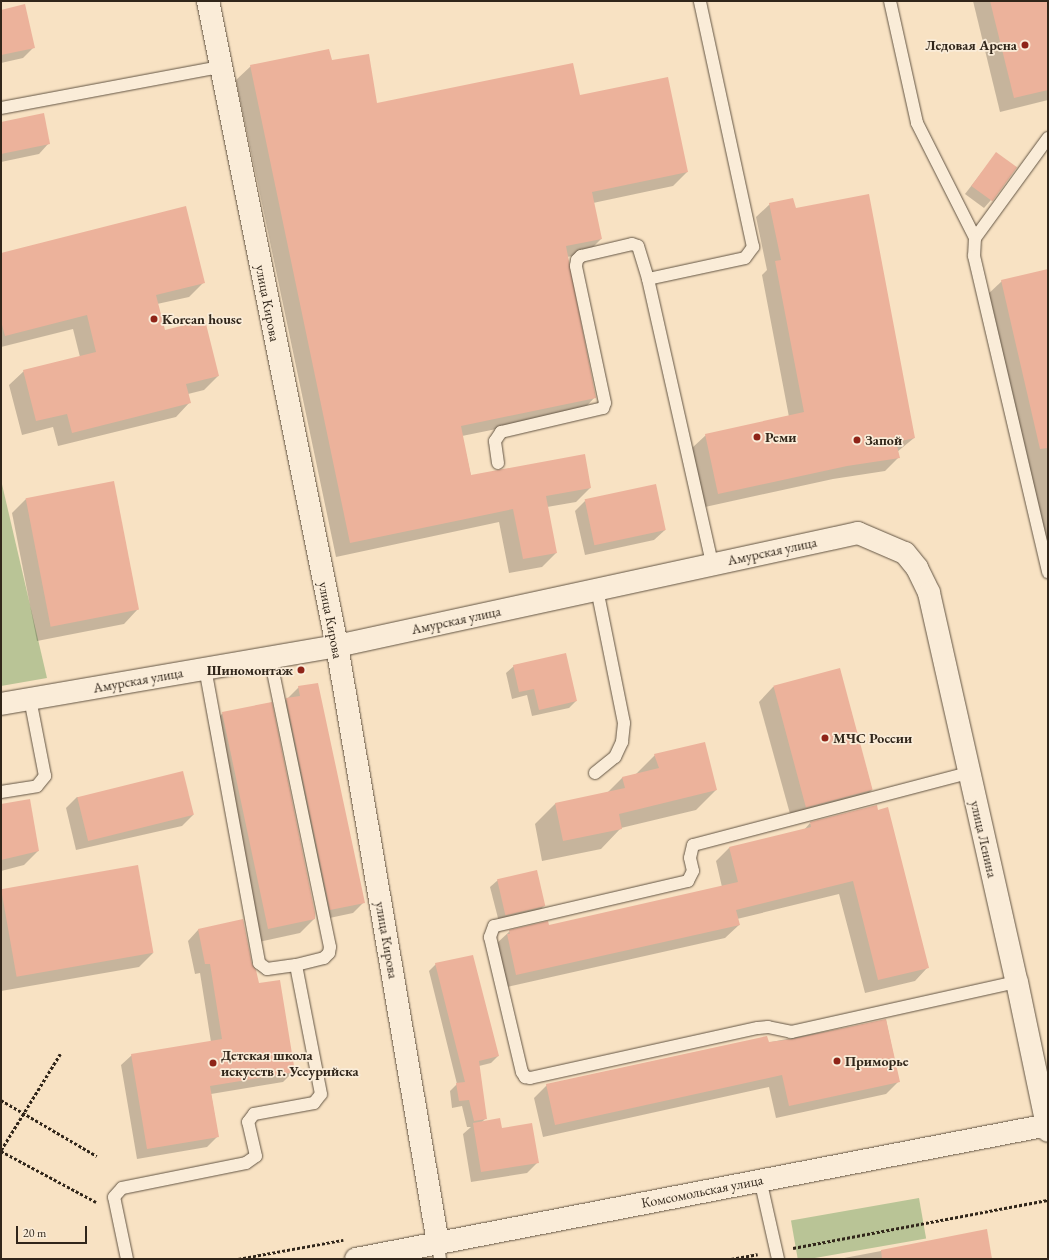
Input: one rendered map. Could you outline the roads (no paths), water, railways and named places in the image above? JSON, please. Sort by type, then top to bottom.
[{"type":"main road","name":"улица Кирова","points":[[208,1],[337,646],[439,1251]]},
{"type":"main road","name":"Амурская улица","points":[[1,704],[337,646],[712,563],[858,533],[905,553]]},
{"type":"main road","name":"улица Ленина","points":[[905,553],[917,568],[929,593],[968,774],[1017,982],[1048,1127]]},
{"type":"main road","name":"Комсомольская улица","points":[[356,1259],[439,1251],[760,1179],[1048,1127]]},
{"type":"lane","points":[[648,279],[745,258],[753,247],[700,1]]},
{"type":"lane","points":[[890,1],[917,123],[975,238],[974,256],[1048,572]]},
{"type":"lane","points":[[1,108],[220,67]]},
{"type":"lane","points":[[975,238],[1048,138]]},
{"type":"lane","points":[[498,463],[495,441],[501,432],[597,411],[605,403],[576,266],[577,260],[581,256],[632,244],[641,251],[712,563]]},
{"type":"lane","points":[[595,773],[615,756],[622,742],[624,723],[597,589]]},
{"type":"lane","points":[[205,668],[259,963],[267,970],[324,958],[329,953],[330,947],[270,657]]},
{"type":"lane","points":[[1,792],[37,786],[45,776],[30,699]]},
{"type":"lane","points":[[968,774],[694,845],[690,858],[693,871],[688,881],[494,926],[490,936],[522,1072],[525,1077],[530,1078],[758,1028],[768,1027],[791,1032],[1017,982]]},
{"type":"lane","points":[[127,1259],[114,1198],[122,1188],[246,1163],[256,1156],[248,1122],[254,1114],[314,1103],[321,1094],[296,965]]},
{"type":"lane","points":[[760,1179],[777,1255]]},
{"type":"place","name":"Ледовая Арена","points":[[1025,45]]},
{"type":"place","name":"Korean house","points":[[154,319]]},
{"type":"place","name":"Реми","points":[[757,437]]},
{"type":"place","name":"Запой","points":[[857,440]]},
{"type":"place","name":"Шиномонтаж","points":[[301,670]]},
{"type":"place","name":"МЧС России","points":[[825,738]]},
{"type":"place","name":"Приморье","points":[[837,1061]]},
{"type":"place","name":"Детская школа искусств г. Уссурийска","points":[[213,1063]]}]
